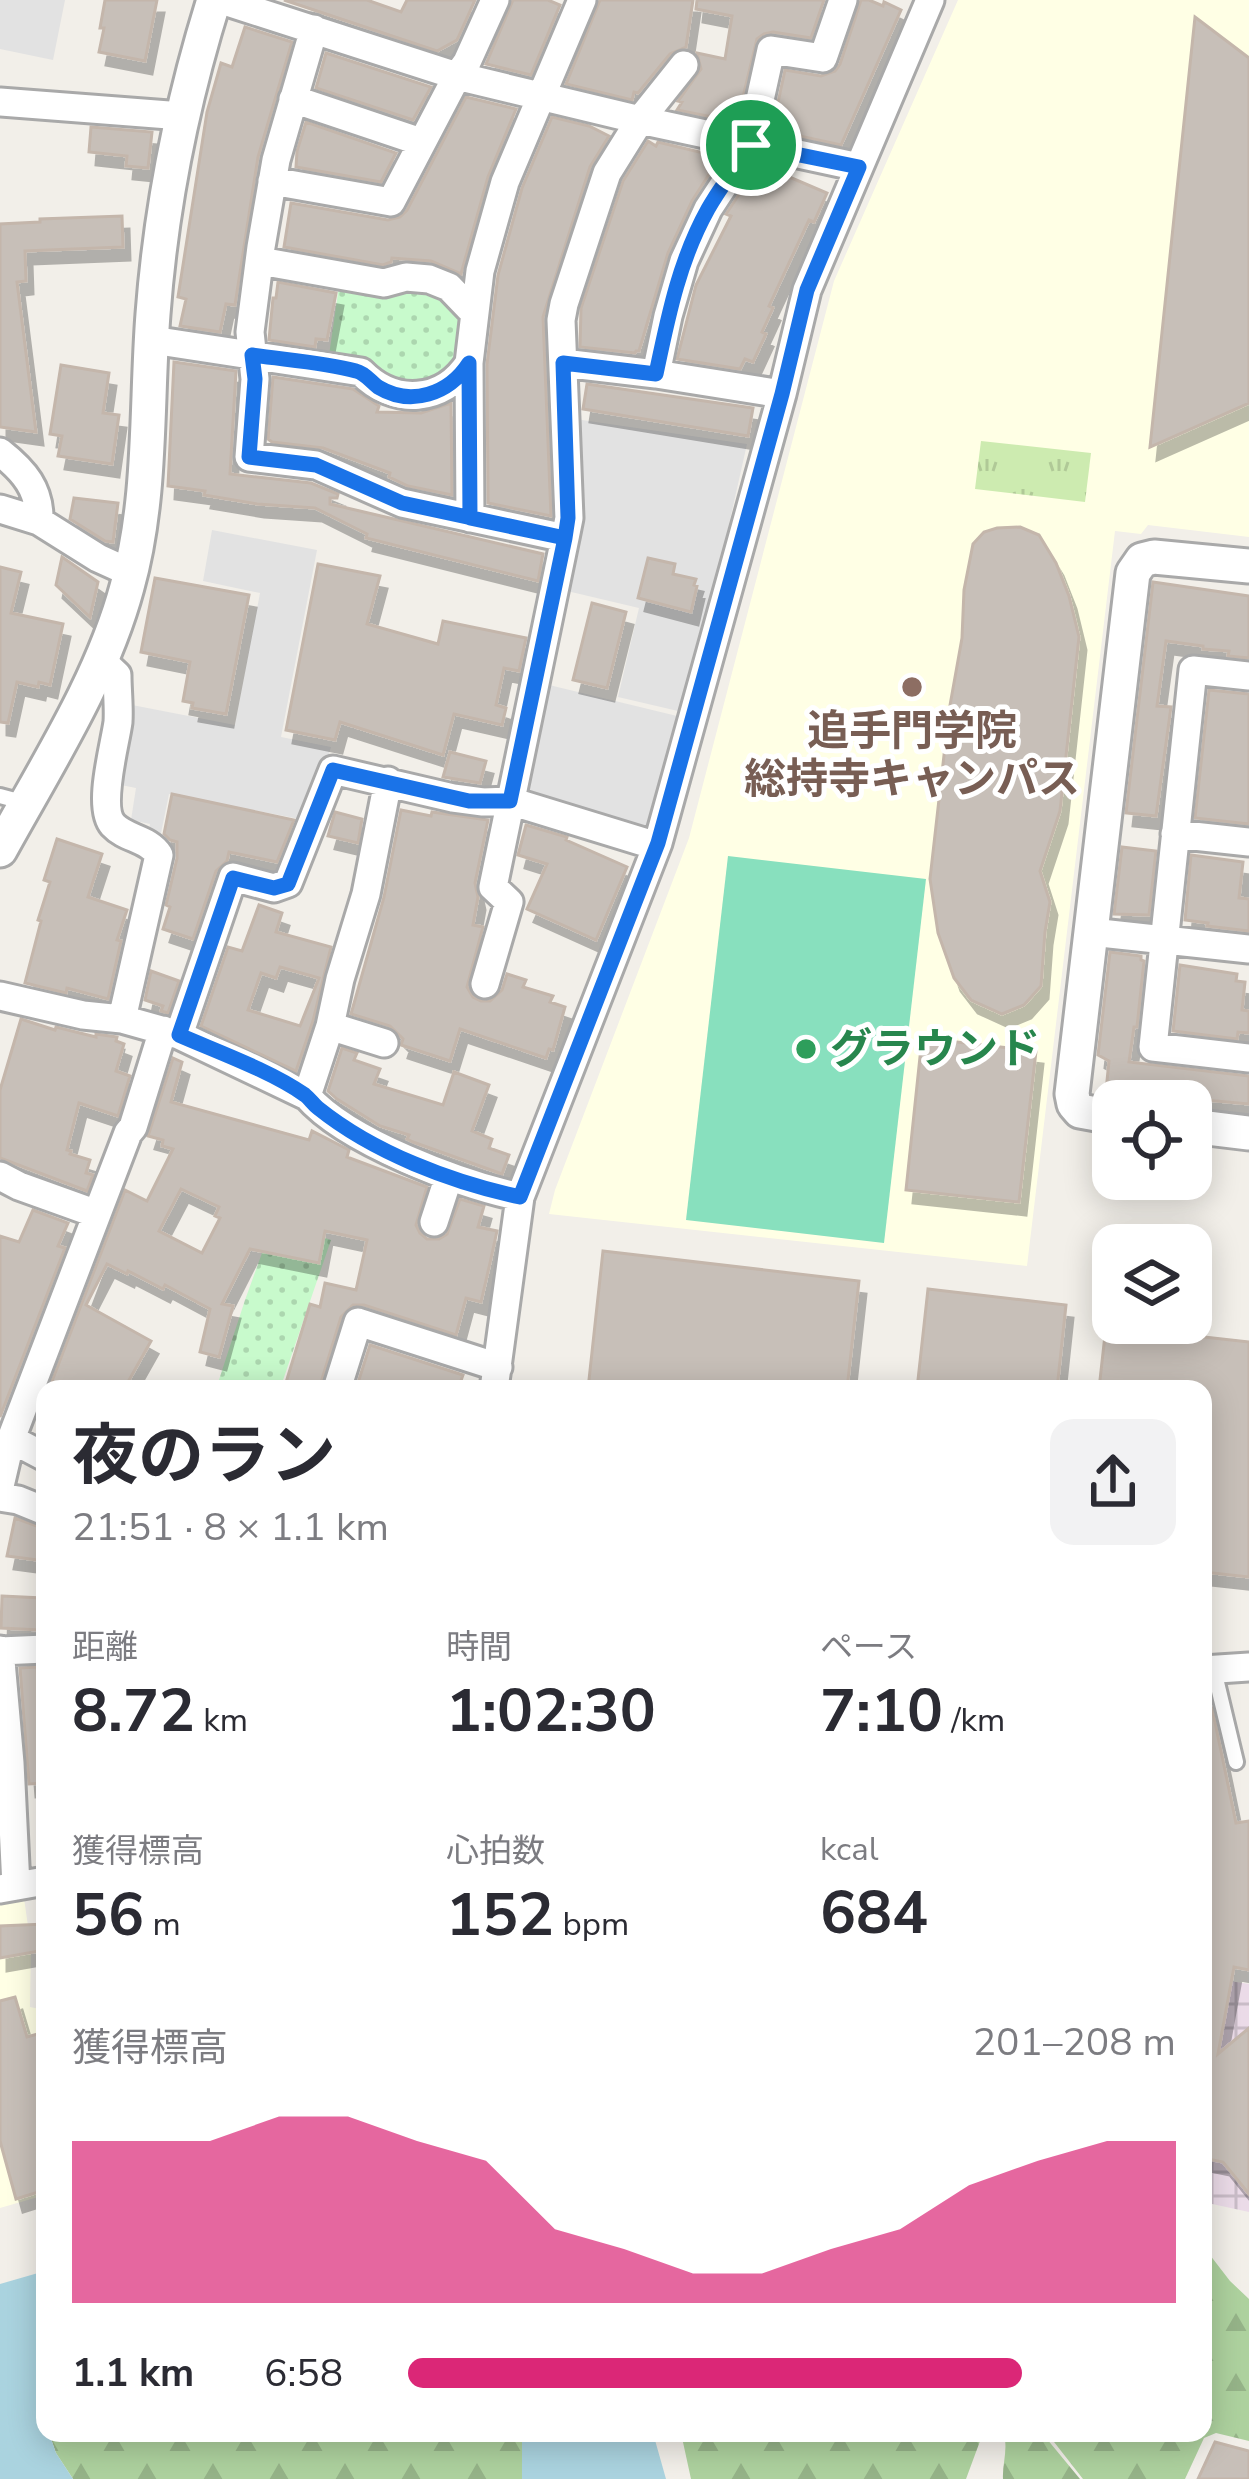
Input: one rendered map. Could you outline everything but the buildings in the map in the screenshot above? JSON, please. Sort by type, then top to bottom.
[{"type":"street","points":[[0,850],[13,800],[101,660],[131,573],[143,508],[165,206],[182,116],[217,0],[457,76],[859,167]]},
{"type":"street","points":[[272,181],[391,202],[467,62],[494,0]]},
{"type":"street","points":[[470,518],[469,363],[479,271],[495,211],[582,0]]},
{"type":"street","points":[[656,374],[684,261],[708,209],[751,145],[771,50],[823,58],[843,0]]},
{"type":"street","points":[[340,1380],[358,1322],[496,1378],[520,1197],[658,843],[807,290],[929,0]]},
{"type":"street","points":[[314,29],[272,181],[250,332],[255,379],[249,457],[316,465],[402,503],[565,538]]},
{"type":"street","points":[[485,984],[509,902],[493,887],[568,518],[561,320],[607,173],[640,120],[684,65]]},
{"type":"street","points":[[293,99],[422,142]]},
{"type":"street","points":[[0,102],[182,116]]},
{"type":"street","points":[[260,261],[385,283],[428,279],[459,294],[473,312]]},
{"type":"street","points":[[152,340],[362,372],[384,390],[413,397],[450,384],[469,363]]},
{"type":"street","points":[[563,363],[782,394]]},
{"type":"street","points":[[0,452],[31,482],[39,521]]},
{"type":"street","points":[[0,509],[39,521],[131,573]]},
{"type":"street","points":[[1092,1113],[1080,1111],[1072,1094],[1135,568],[1154,556],[1249,566]]},
{"type":"street","points":[[101,660],[117,675],[118,718],[108,817],[118,829],[148,842],[159,855],[122,1018]]},
{"type":"street","points":[[1249,676],[1193,670],[1153,1047],[1249,1058]]},
{"type":"street","points":[[0,1486],[11,1439],[128,1133],[233,878],[274,888],[288,884],[333,770],[469,801],[510,801],[658,843]]},
{"type":"street","points":[[307,1096],[366,894],[388,781]]},
{"type":"street","points":[[1175,834],[1249,842]]},
{"type":"street","points":[[1091,932],[1249,949]]},
{"type":"street","points":[[2,1004],[122,1018],[171,1033],[307,1096],[315,1106],[373,1142],[448,1176],[520,1197]]},
{"type":"street","points":[[331,1026],[384,1043]]},
{"type":"street","points":[[1212,1129],[1249,1133]]},
{"type":"street","points":[[0,1176],[97,1214]]},
{"type":"street","points":[[434,1222],[448,1176]]},
{"type":"street","points":[[11,1439],[36,1452]]},
{"type":"street","points":[[0,1497],[36,1507]]},
{"type":"street","points":[[8,1888],[0,1651],[36,1649]]},
{"type":"street","points":[[1212,1670],[1249,1667]]},
{"type":"lane","points":[[1212,1680],[1236,1762]]},
{"type":"shaded area","points":[[0,0],[65,0],[53,60],[0,49]]},
{"type":"shaded area","name":"追手門学院 総持寺キャンパス","points":[[958,0],[1249,0],[1249,537],[1148,525],[1141,534],[1115,531],[1027,1266],[549,1214],[689,838],[834,281]]},
{"type":"shaded area","points":[[575,419],[747,444],[716,582],[678,711],[618,697],[639,608],[567,591]]},
{"type":"shaded area","points":[[212,530],[317,550],[281,737],[331,747],[310,821],[169,794],[160,838],[148,836],[150,824],[131,820],[136,788],[116,784],[132,705],[235,725],[260,593],[203,581]]},
{"type":"shaded area","points":[[545,684],[677,716],[648,832],[516,795]]},
{"type":"shaded area","points":[[24,1898],[31,1947],[30,2007],[36,2008],[36,2198],[0,2208],[0,1902]]},
{"type":"shaded area","points":[[1212,1978],[1249,1984],[1249,2212],[1212,2204]]},
{"type":"green space","points":[[339,286],[414,286],[441,297],[460,327],[455,360],[428,381],[407,384],[329,355]]},
{"type":"green space","points":[[981,441],[1091,453],[1085,502],[975,489]]},
{"type":"green space","name":"グラウンド","points":[[728,856],[926,879],[884,1243],[686,1220]]},
{"type":"green space","points":[[274,1220],[331,1240],[283,1380],[219,1380]]},
{"type":"green space","points":[[1212,2258],[1249,2299],[1249,2441],[1212,2435]]},
{"type":"green space","points":[[52,2442],[522,2442],[522,2479],[73,2479]]},
{"type":"green space","points":[[683,2442],[980,2442],[966,2479],[691,2479]]},
{"type":"green space","points":[[1049,2442],[1080,2479],[1003,2479],[1005,2444]]},
{"type":"green space","points":[[1054,2442],[1202,2442],[1185,2479],[1083,2479]]},
{"type":"water","points":[[36,2274],[36,2442],[52,2442],[73,2479],[0,2479],[0,2284]]},
{"type":"water","points":[[522,2442],[656,2442],[666,2479],[522,2479]]},
{"type":"place","name":"追手門学院 総持寺キャンパス","points":[[912,687]]},
{"type":"place","name":"グラウンド","points":[[806,1049]]},
{"type":"route","points":[[751,145],[695,234],[675,288],[656,374],[563,363],[565,538],[402,503],[316,465],[249,457],[255,379],[252,355],[362,372],[384,390],[413,397],[450,384],[469,363],[470,518],[565,538],[510,801],[469,801],[333,770],[288,884],[274,888],[233,878],[179,1035],[307,1096],[350,1128],[410,1160],[506,1194],[520,1197],[658,843],[807,290],[859,167],[751,145]]}]
